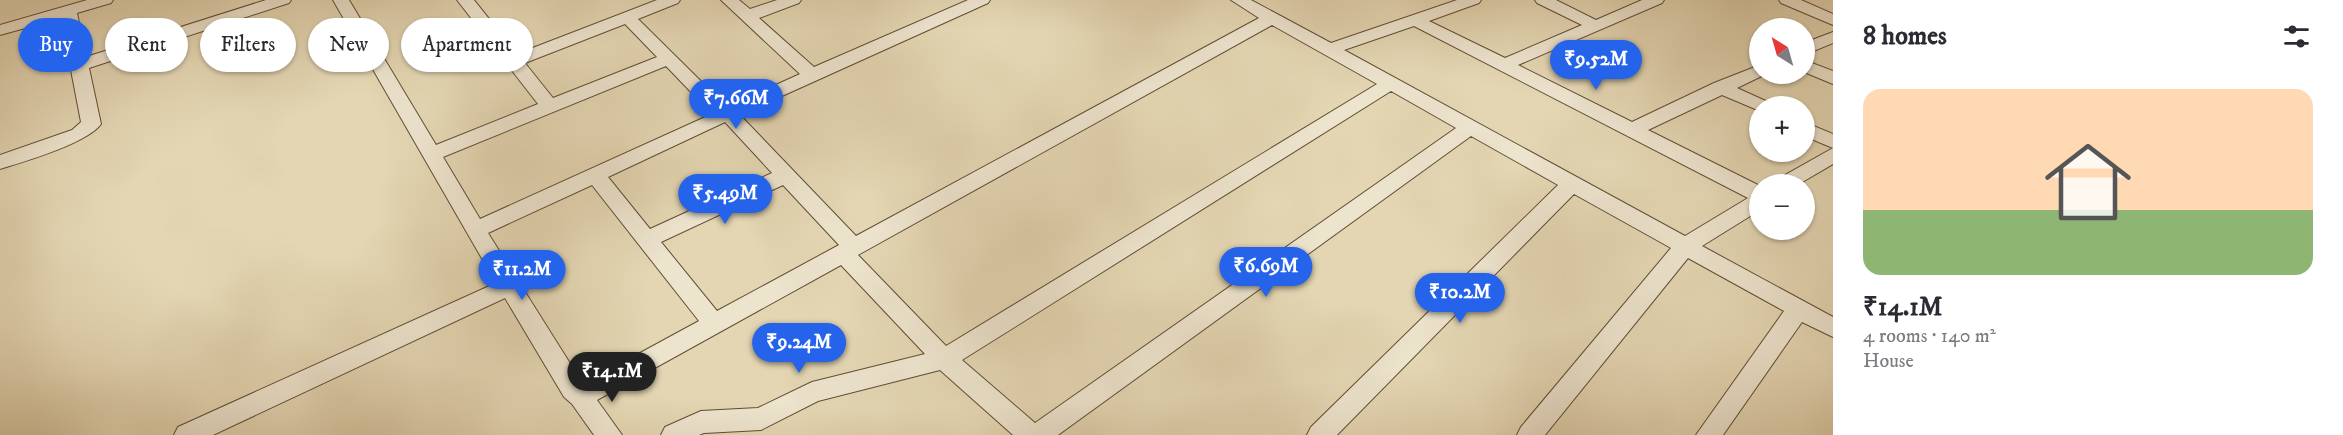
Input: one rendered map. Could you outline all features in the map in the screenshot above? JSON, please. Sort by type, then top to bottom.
[{"type":"street","points":[[0,30],[105,0]]},
{"type":"street","points":[[93,60],[283,0]]},
{"type":"street","points":[[341,0],[509,286],[573,390],[581,397],[609,435]]},
{"type":"street","points":[[465,0],[479,18]]},
{"type":"street","points":[[533,54],[672,0]]},
{"type":"street","points":[[729,0],[812,75]]},
{"type":"street","points":[[747,16],[793,0]]},
{"type":"street","points":[[477,229],[812,75],[982,0]]},
{"type":"street","points":[[1239,0],[1798,309],[1831,325]]},
{"type":"street","points":[[1328,50],[1473,0]]},
{"type":"street","points":[[1543,0],[1595,26]]},
{"type":"street","points":[[1504,65],[1656,0]]},
{"type":"street","points":[[1787,0],[1833,20]]},
{"type":"street","points":[[68,11],[69,18]]},
{"type":"street","points":[[627,17],[786,175],[944,359],[1030,435]]},
{"type":"street","points":[[581,397],[1272,18]]},
{"type":"street","points":[[1415,20],[1749,189]]},
{"type":"street","points":[[1815,45],[1833,37]]},
{"type":"street","points":[[432,154],[668,60]]},
{"type":"street","points":[[1815,70],[1833,78]]},
{"type":"street","points":[[0,162],[87,129],[91,124],[81,72]]},
{"type":"street","points":[[523,72],[550,107]]},
{"type":"street","points":[[1632,130],[1749,75]]},
{"type":"street","points":[[674,435],[701,422],[761,419],[812,392],[944,359],[1390,84]]},
{"type":"street","points":[[1720,87],[1749,100]]},
{"type":"street","points":[[1038,435],[1470,128]]},
{"type":"street","points":[[1815,133],[1833,142]]},
{"type":"street","points":[[1802,174],[1833,155]]},
{"type":"street","points":[[595,175],[713,323]]},
{"type":"street","points":[[647,240],[786,175]]},
{"type":"street","points":[[1320,435],[1572,184]]},
{"type":"street","points":[[1530,435],[1685,246],[1749,207]]},
{"type":"street","points":[[187,435],[509,286]]},
{"type":"street","points":[[1709,435],[1798,309]]}]
